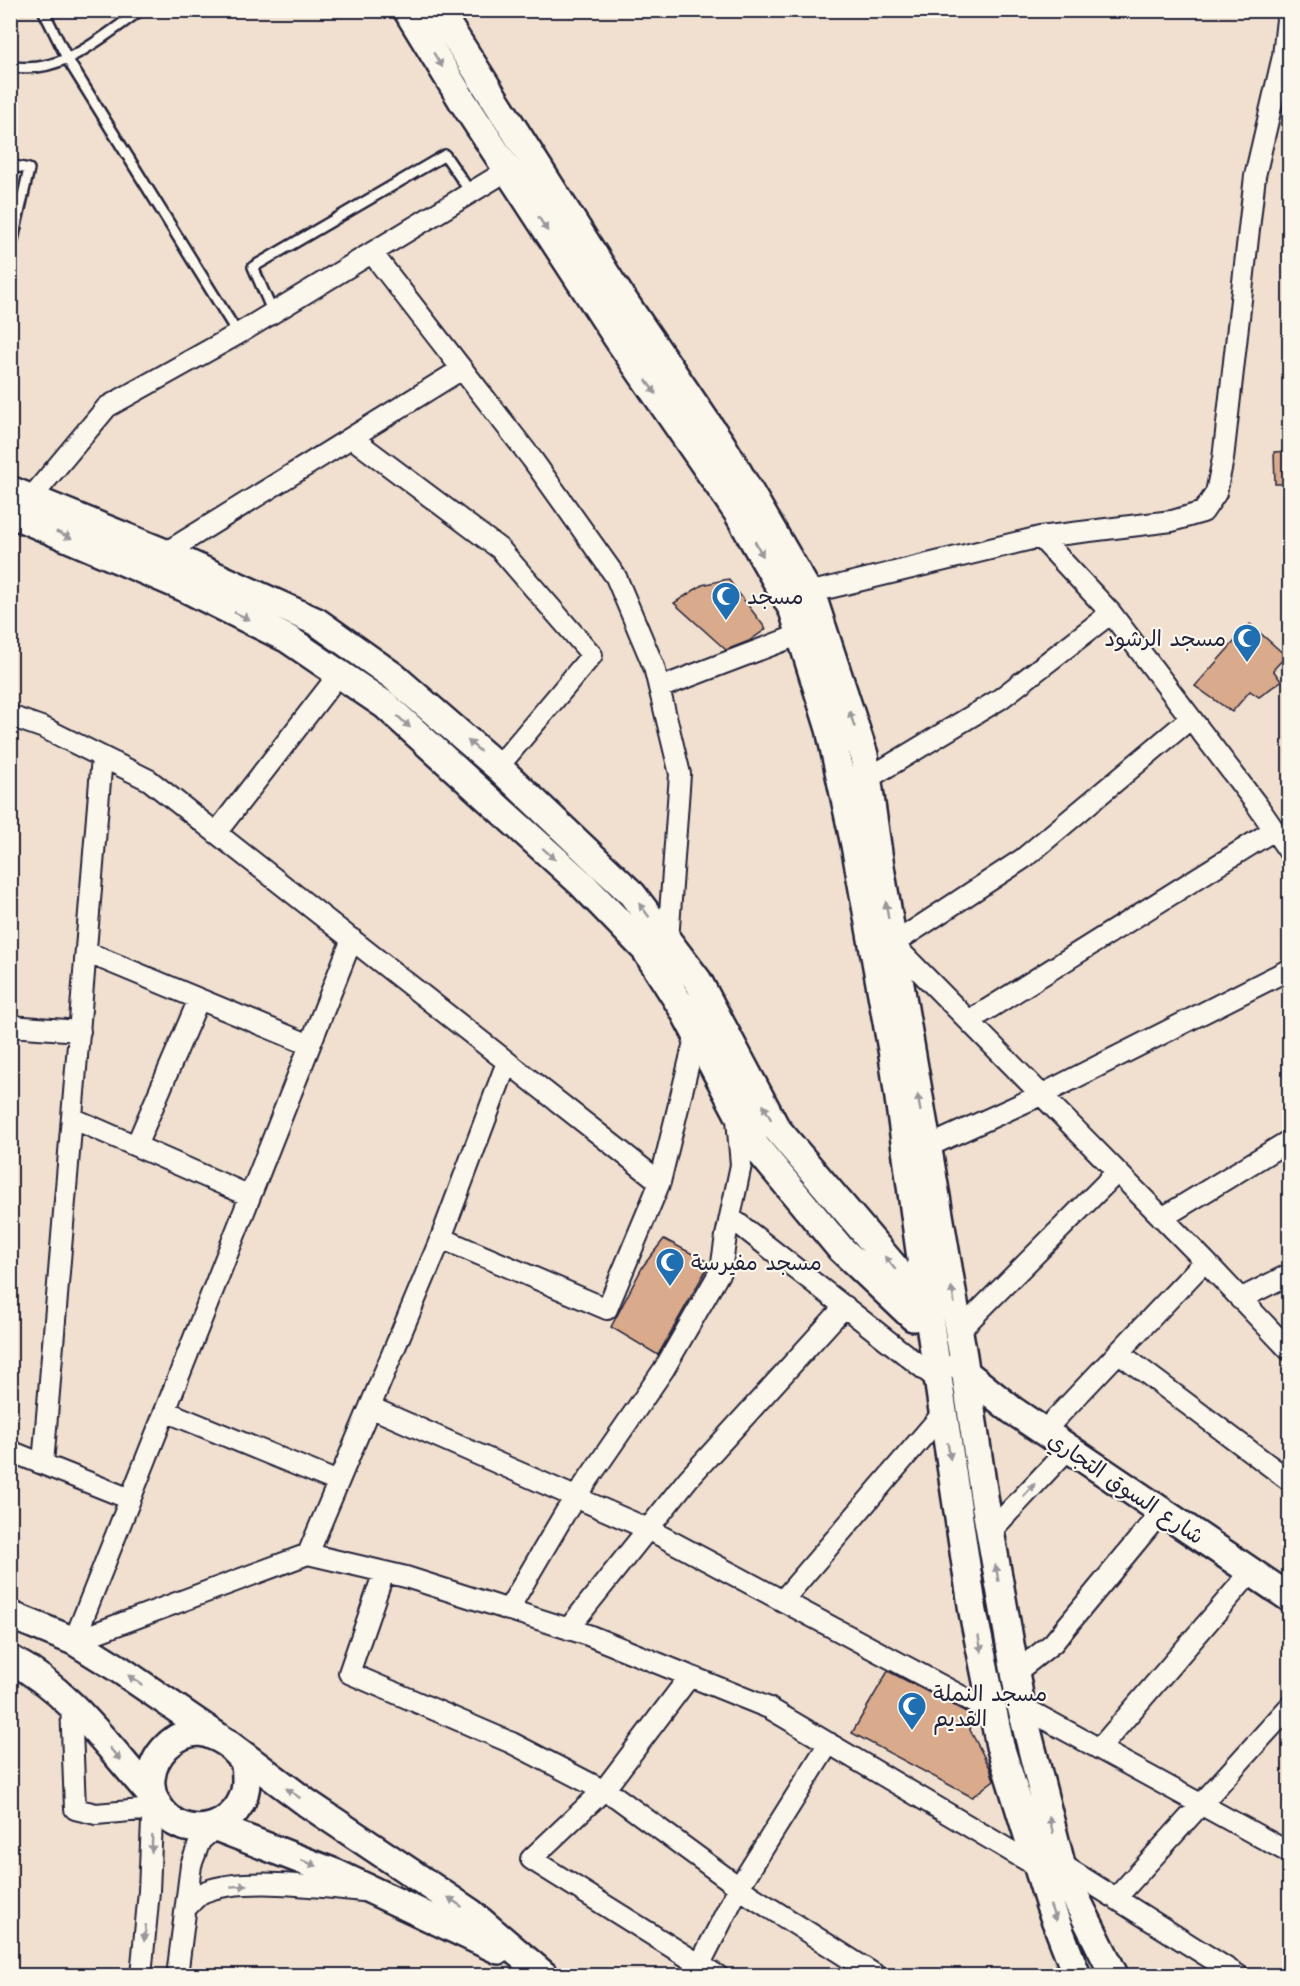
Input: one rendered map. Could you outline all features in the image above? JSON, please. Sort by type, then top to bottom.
[{"type":"street","points":[[407,10],[620,342],[738,513],[793,610],[830,729],[857,856],[893,1055],[930,1331],[973,1612],[993,1713],[1000,1746],[1050,1865],[1116,1898],[1239,1976]]},
{"type":"street","points":[[438,10],[611,282],[722,445],[814,602],[864,755],[990,1532],[1050,1865],[1050,1906],[1077,1976]]},
{"type":"street","points":[[808,593],[1040,537],[1172,521],[1203,512],[1216,493],[1223,459],[1255,176],[1283,56],[1288,10]]},
{"type":"street","points":[[18,504],[106,407],[238,334],[508,170]]},
{"type":"street","points":[[372,253],[532,459],[616,577],[654,667],[680,774],[668,941]]},
{"type":"street","points":[[165,553],[462,369]]},
{"type":"street","points":[[352,438],[500,549],[592,655],[498,767]]},
{"type":"street","points":[[18,504],[165,553],[317,622],[393,676],[498,767],[632,894],[698,981],[776,1128],[895,1268],[930,1331]]},
{"type":"street","points":[[18,504],[288,639],[385,705],[582,884],[645,949],[683,1009],[756,1147],[840,1248],[930,1331],[959,1331],[1117,1172]]},
{"type":"street","points":[[1040,537],[1111,613],[1290,853]]},
{"type":"street","points":[[867,779],[1000,699],[1111,613]]},
{"type":"street","points":[[659,688],[801,634]]},
{"type":"street","points":[[216,833],[339,674]]},
{"type":"street","points":[[10,716],[44,728],[150,780],[660,1182]]},
{"type":"street","points":[[893,944],[1024,858],[1191,718]]},
{"type":"street","points":[[44,1464],[102,757]]},
{"type":"street","points":[[969,1021],[1274,830]]},
{"type":"street","points":[[74,1641],[352,939]]},
{"type":"street","points":[[893,944],[1290,1351]]},
{"type":"street","points":[[86,952],[310,1045]]},
{"type":"street","points":[[927,1147],[1041,1095],[1290,969]]},
{"type":"street","points":[[136,1146],[199,999]]},
{"type":"street","points":[[10,1026],[80,1031]]},
{"type":"street","points":[[441,1238],[608,1309],[660,1182],[696,1034]]},
{"type":"street","points":[[308,1554],[441,1238],[507,1062]]},
{"type":"street","points":[[508,1610],[576,1497],[664,1369],[722,1270],[741,1165],[736,1109]]},
{"type":"street","points":[[72,1118],[250,1196]]},
{"type":"street","points":[[1162,1218],[1290,1140]]},
{"type":"street","points":[[730,1217],[938,1380]]},
{"type":"street","points":[[1043,1432],[1204,1261]]},
{"type":"street","points":[[1240,1299],[1290,1274]]},
{"type":"street","points":[[568,1629],[688,1479],[845,1306]]},
{"type":"street","name":"شارع السوق التجاري","points":[[930,1331],[966,1373],[1043,1432],[1290,1598]]},
{"type":"street","points":[[1118,1352],[1290,1481]]},
{"type":"street","points":[[370,1407],[648,1529],[993,1713]]},
{"type":"street","points":[[165,1411],[338,1482]]},
{"type":"street","points":[[783,1600],[943,1413]]},
{"type":"street","points":[[990,1532],[1068,1449]]},
{"type":"street","points":[[10,1450],[130,1499]]},
{"type":"street","points":[[1015,1673],[1053,1643],[1161,1512]]},
{"type":"street","points":[[74,1641],[308,1554],[406,1577],[568,1629],[769,1708],[1063,1872],[1115,1975],[1100,1976]]},
{"type":"street","points":[[384,1572],[349,1673],[512,1743],[604,1790],[739,1887],[877,1976]]},
{"type":"street","points":[[1099,1749],[1251,1572]]},
{"type":"street","points":[[10,1615],[74,1641],[119,1669],[227,1743],[307,1803],[471,1913],[539,1971]]},
{"type":"street","points":[[10,1659],[31,1670],[71,1703],[153,1803],[174,1822],[190,1828],[216,1827],[335,1872],[539,1971]]},
{"type":"street","points":[[690,1676],[604,1790],[531,1859],[696,1970],[718,1976]]},
{"type":"street","points":[[71,1703],[75,1809],[96,1814],[153,1803]]},
{"type":"street","points":[[1021,1706],[1290,1853]]},
{"type":"street","points":[[1116,1898],[1290,1706]]},
{"type":"street","points":[[141,1976],[150,1891],[153,1803],[150,1781],[153,1766],[160,1752],[172,1741],[187,1734],[201,1732],[227,1743],[244,1761],[246,1788],[242,1802],[234,1814],[200,1841],[191,1865],[177,1976]]},
{"type":"street","points":[[696,1970],[739,1887],[829,1743]]},
{"type":"street","points":[[187,1907],[204,1892],[235,1885],[282,1884],[375,1892]]},
{"type":"lane","points":[[43,10],[68,60],[238,334]]},
{"type":"lane","points":[[10,66],[27,70],[68,60],[141,10]]},
{"type":"lane","points":[[273,313],[253,267],[445,155],[471,193]]},
{"type":"lane","points":[[10,165],[29,169],[10,253]]},
{"type":"building","points":[[1290,451],[1290,484],[1275,484],[1274,452]]},
{"type":"building","name":"مسجد","points":[[728,579],[766,629],[749,641],[726,650],[674,603],[702,585]]},
{"type":"building","name":"مسجد الرشود","points":[[1250,624],[1286,656],[1273,670],[1281,681],[1259,697],[1250,691],[1232,712],[1195,686]]},
{"type":"building","name":"مسجد مفيرسة","points":[[664,1239],[710,1263],[658,1355],[611,1327],[643,1266]]},
{"type":"building","name":"مسجد النملة القديم","points":[[888,1671],[974,1716],[970,1730],[994,1780],[972,1797],[852,1733]]},
{"type":"place","name":"مسجد","points":[[726,622]]},
{"type":"place","name":"مسجد الرشود","points":[[1247,664]]},
{"type":"place","name":"مسجد مفيرسة","points":[[670,1288]]},
{"type":"place","name":"مسجد النملة القديم","points":[[912,1732]]}]
